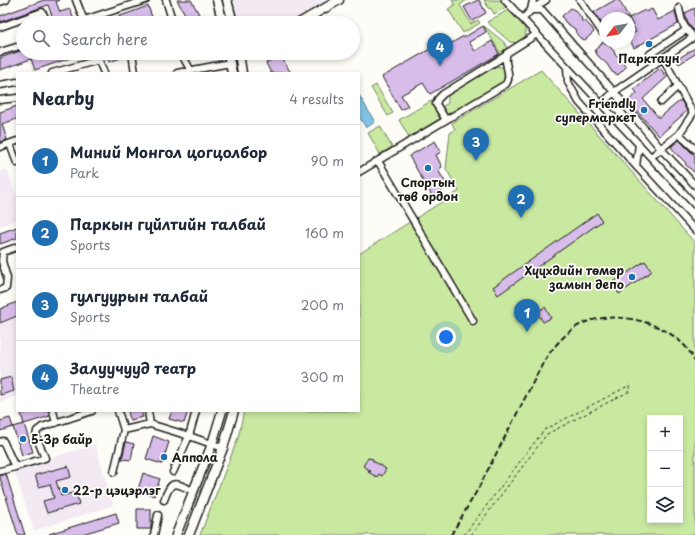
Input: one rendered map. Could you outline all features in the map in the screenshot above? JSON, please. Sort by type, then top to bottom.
[{"type":"main road","points":[[217,0],[221,16]]},
{"type":"main road","points":[[227,0],[231,16]]},
{"type":"main road","points":[[311,16],[339,0]]},
{"type":"main road","points":[[229,60],[232,72]]},
{"type":"main road","points":[[230,63],[234,60]]},
{"type":"main road","points":[[242,60],[242,72]]},
{"type":"main road","points":[[176,535],[212,444],[222,412]]},
{"type":"main road","points":[[189,535],[223,448],[234,412]]},
{"type":"street","points":[[0,2],[6,0]]},
{"type":"street","points":[[76,0],[82,16]]},
{"type":"street","points":[[101,16],[146,0]]},
{"type":"street","points":[[166,0],[171,16]]},
{"type":"street","points":[[505,0],[695,205]]},
{"type":"street","points":[[531,10],[533,0]]},
{"type":"street","points":[[523,19],[531,10],[546,0]]},
{"type":"street","points":[[580,0],[599,28]]},
{"type":"street","points":[[601,104],[614,92],[692,38],[691,34],[682,24],[679,8]]},
{"type":"street","points":[[531,10],[542,10],[614,92],[661,149],[695,185]]},
{"type":"street","points":[[31,16],[42,12],[44,16]]},
{"type":"street","points":[[0,27],[16,21]]},
{"type":"street","points":[[656,63],[650,54],[686,30]]},
{"type":"street","points":[[446,120],[436,104],[438,99],[443,94],[505,56],[510,50],[537,34]]},
{"type":"street","points":[[0,52],[16,48]]},
{"type":"street","points":[[360,171],[506,84],[508,82],[508,73],[505,56]]},
{"type":"street","points":[[651,157],[679,134],[694,114],[663,58]]},
{"type":"street","points":[[56,72],[99,60],[104,72]]},
{"type":"street","points":[[133,60],[135,72]]},
{"type":"street","points":[[185,60],[191,71]]},
{"type":"street","points":[[184,72],[230,63]]},
{"type":"street","points":[[567,67],[568,82],[579,102],[695,230]]},
{"type":"street","points":[[0,85],[16,82]]},
{"type":"street","points":[[661,102],[678,86]]},
{"type":"street","points":[[0,100],[16,98]]},
{"type":"street","points":[[679,134],[695,149]]},
{"type":"street","points":[[0,147],[16,141]]},
{"type":"street","points":[[10,144],[16,159]]},
{"type":"street","points":[[636,166],[639,144]]},
{"type":"street","points":[[378,161],[473,321]]},
{"type":"street","points":[[360,166],[363,168],[368,167]]},
{"type":"street","points":[[0,290],[6,288],[7,278],[2,261],[3,252],[16,247]]},
{"type":"street","points":[[54,412],[56,423]]},
{"type":"street","points":[[0,471],[45,458],[36,436],[37,431],[42,427],[89,412]]},
{"type":"street","points":[[114,472],[124,430],[118,412]]},
{"type":"street","points":[[148,412],[150,424]]},
{"type":"street","points":[[173,472],[190,436],[196,412]]},
{"type":"street","points":[[124,430],[150,424],[223,448]]},
{"type":"street","points":[[0,442],[3,441],[15,467]]},
{"type":"street","points":[[164,500],[169,486],[172,484],[176,484],[194,491]]},
{"type":"street","points":[[154,535],[158,515]]},
{"type":"path","points":[[464,535],[544,430],[630,385],[630,391],[547,434],[470,535]]},
{"type":"shaded area","points":[[230,0],[326,0],[299,16],[235,16]]},
{"type":"shaded area","points":[[7,169],[16,194],[16,220],[0,226],[0,171]]},
{"type":"shaded area","points":[[16,317],[16,396],[0,402],[0,324]]},
{"type":"shaded area","name":"22-р цэцэрлэг","points":[[95,444],[113,505],[34,531],[14,470]]},
{"type":"green space","points":[[452,0],[467,0],[460,5],[471,24],[478,20],[480,23],[463,33],[448,9],[455,5]]},
{"type":"green space","points":[[484,0],[500,0],[506,7],[494,14]]},
{"type":"green space","points":[[508,10],[522,24],[526,31],[525,38],[517,43],[510,42],[487,22]]},
{"type":"green space","points":[[484,26],[504,42],[507,48],[500,53]]},
{"type":"green space","points":[[496,66],[505,68],[507,77],[502,83],[445,116],[440,108],[448,103],[448,95]]},
{"type":"green space","points":[[541,70],[695,243],[695,535],[200,535],[238,438],[244,412],[360,412],[360,253],[459,191],[446,169],[450,133],[455,130],[452,123]]},
{"type":"green space","points":[[376,85],[393,113],[388,116],[371,88]]},
{"type":"green space","points":[[431,101],[441,118],[409,137],[399,120]]},
{"type":"green space","points":[[380,126],[392,147],[380,154],[368,133]]},
{"type":"water","points":[[360,97],[375,122],[366,128],[360,118]]},
{"type":"building","points":[[44,0],[60,0],[56,2],[60,12],[70,9],[72,16],[52,16],[48,5],[0,22],[0,16]]},
{"type":"building","points":[[177,0],[191,0],[199,14],[196,16],[186,16]]},
{"type":"building","points":[[478,0],[486,13],[472,21],[464,7]]},
{"type":"building","points":[[615,0],[619,0],[626,12],[599,12],[599,19],[594,12]]},
{"type":"building","points":[[148,6],[152,16],[120,16]]},
{"type":"building","points":[[571,8],[576,11],[581,17],[582,21],[586,22],[594,32],[585,40],[580,38],[575,29],[565,22],[562,16]]},
{"type":"building","points":[[695,8],[695,28],[693,30],[688,23],[685,13]]},
{"type":"building","points":[[652,9],[658,20],[675,11],[678,24],[635,47],[635,15],[645,10],[646,12]]},
{"type":"building","points":[[483,26],[486,32],[469,42],[475,51],[492,41],[499,54],[430,94],[423,83],[401,95],[408,106],[401,110],[382,77],[442,42],[445,47]]},
{"type":"building","points":[[599,46],[599,48],[611,48],[615,55],[619,56],[626,67],[618,75],[612,72],[595,51]]},
{"type":"building","points":[[695,48],[695,54],[679,64],[676,60]]},
{"type":"building","points":[[16,52],[16,60],[28,60],[0,70],[0,58]]},
{"type":"building","points":[[31,60],[64,60],[35,70]]},
{"type":"building","points":[[271,60],[283,60],[290,72],[270,72],[266,63]]},
{"type":"building","points":[[660,68],[667,77],[643,99],[659,118],[681,100],[687,111],[659,136],[628,101],[637,93],[634,89]]},
{"type":"building","points":[[16,106],[16,119],[2,124],[7,140],[0,142],[0,112]]},
{"type":"building","points":[[679,140],[695,156],[695,173],[685,164],[686,163],[671,147]]},
{"type":"building","name":"Спортын төв ордон","points":[[435,141],[441,152],[436,155],[442,167],[438,170],[448,187],[432,196],[409,156]]},
{"type":"building","points":[[597,213],[602,221],[498,295],[493,287]]},
{"type":"building","points":[[16,227],[16,238],[0,244],[0,233]]},
{"type":"building","name":"Хүүхдийн төмөр замын депо","points":[[645,261],[652,271],[619,294],[612,283]]},
{"type":"building","points":[[16,302],[16,316],[0,323],[0,309]]},
{"type":"building","points":[[545,307],[551,318],[543,322],[537,312]]},
{"type":"building","points":[[11,377],[14,391],[0,395],[0,380]]},
{"type":"building","points":[[28,412],[49,412],[50,416],[24,424],[21,414]]},
{"type":"building","points":[[128,412],[141,412],[143,417],[130,420]]},
{"type":"building","points":[[172,412],[188,412],[184,423],[169,419]]},
{"type":"building","points":[[10,418],[13,427],[0,431],[0,421]]},
{"type":"building","name":"5-3р байр","points":[[24,424],[33,452],[22,455],[13,427]]},
{"type":"building","points":[[153,436],[169,442],[162,464],[146,459]]},
{"type":"building","points":[[126,442],[134,444],[131,460],[122,459]]},
{"type":"building","points":[[368,458],[373,459],[373,461],[386,469],[382,476],[379,474],[377,477],[368,472],[371,471],[363,466]]},
{"type":"building","points":[[68,466],[71,477],[56,481],[61,496],[76,492],[79,504],[47,513],[43,501],[54,498],[50,484],[39,487],[35,475]]},
{"type":"building","points":[[143,473],[160,479],[154,496],[138,490]]},
{"type":"building","points":[[6,474],[25,535],[18,535],[0,478],[0,476]]},
{"type":"building","points":[[137,509],[151,509],[151,529],[137,529]]},
{"type":"building","points":[[116,513],[119,523],[79,535],[49,535],[49,534]]},
{"type":"railway","points":[[451,535],[478,489],[544,361],[557,343],[573,329],[586,322],[600,318],[632,319],[648,323],[677,338],[687,349],[695,362]]},
{"type":"place","name":"Парктаун","points":[[649,44]]},
{"type":"place","name":"Залуучууд театр","points":[[440,66]]},
{"type":"place","name":"Friendly супермаркет","points":[[644,110]]},
{"type":"place","name":"гулгуурын талбай","points":[[476,161]]},
{"type":"place","name":"Спортын төв ордон","points":[[428,168]]},
{"type":"place","name":"Паркын гүйлтийн талбай","points":[[521,218]]},
{"type":"place","name":"Хүүхдийн төмөр замын депо","points":[[632,277]]},
{"type":"place","name":"Миний Монгол цогцолбор","points":[[527,332]]},
{"type":"place","name":"5-3р байр","points":[[23,439]]},
{"type":"place","name":"Аппола","points":[[164,457]]},
{"type":"place","name":"22-р цэцэрлэг","points":[[65,490]]}]
